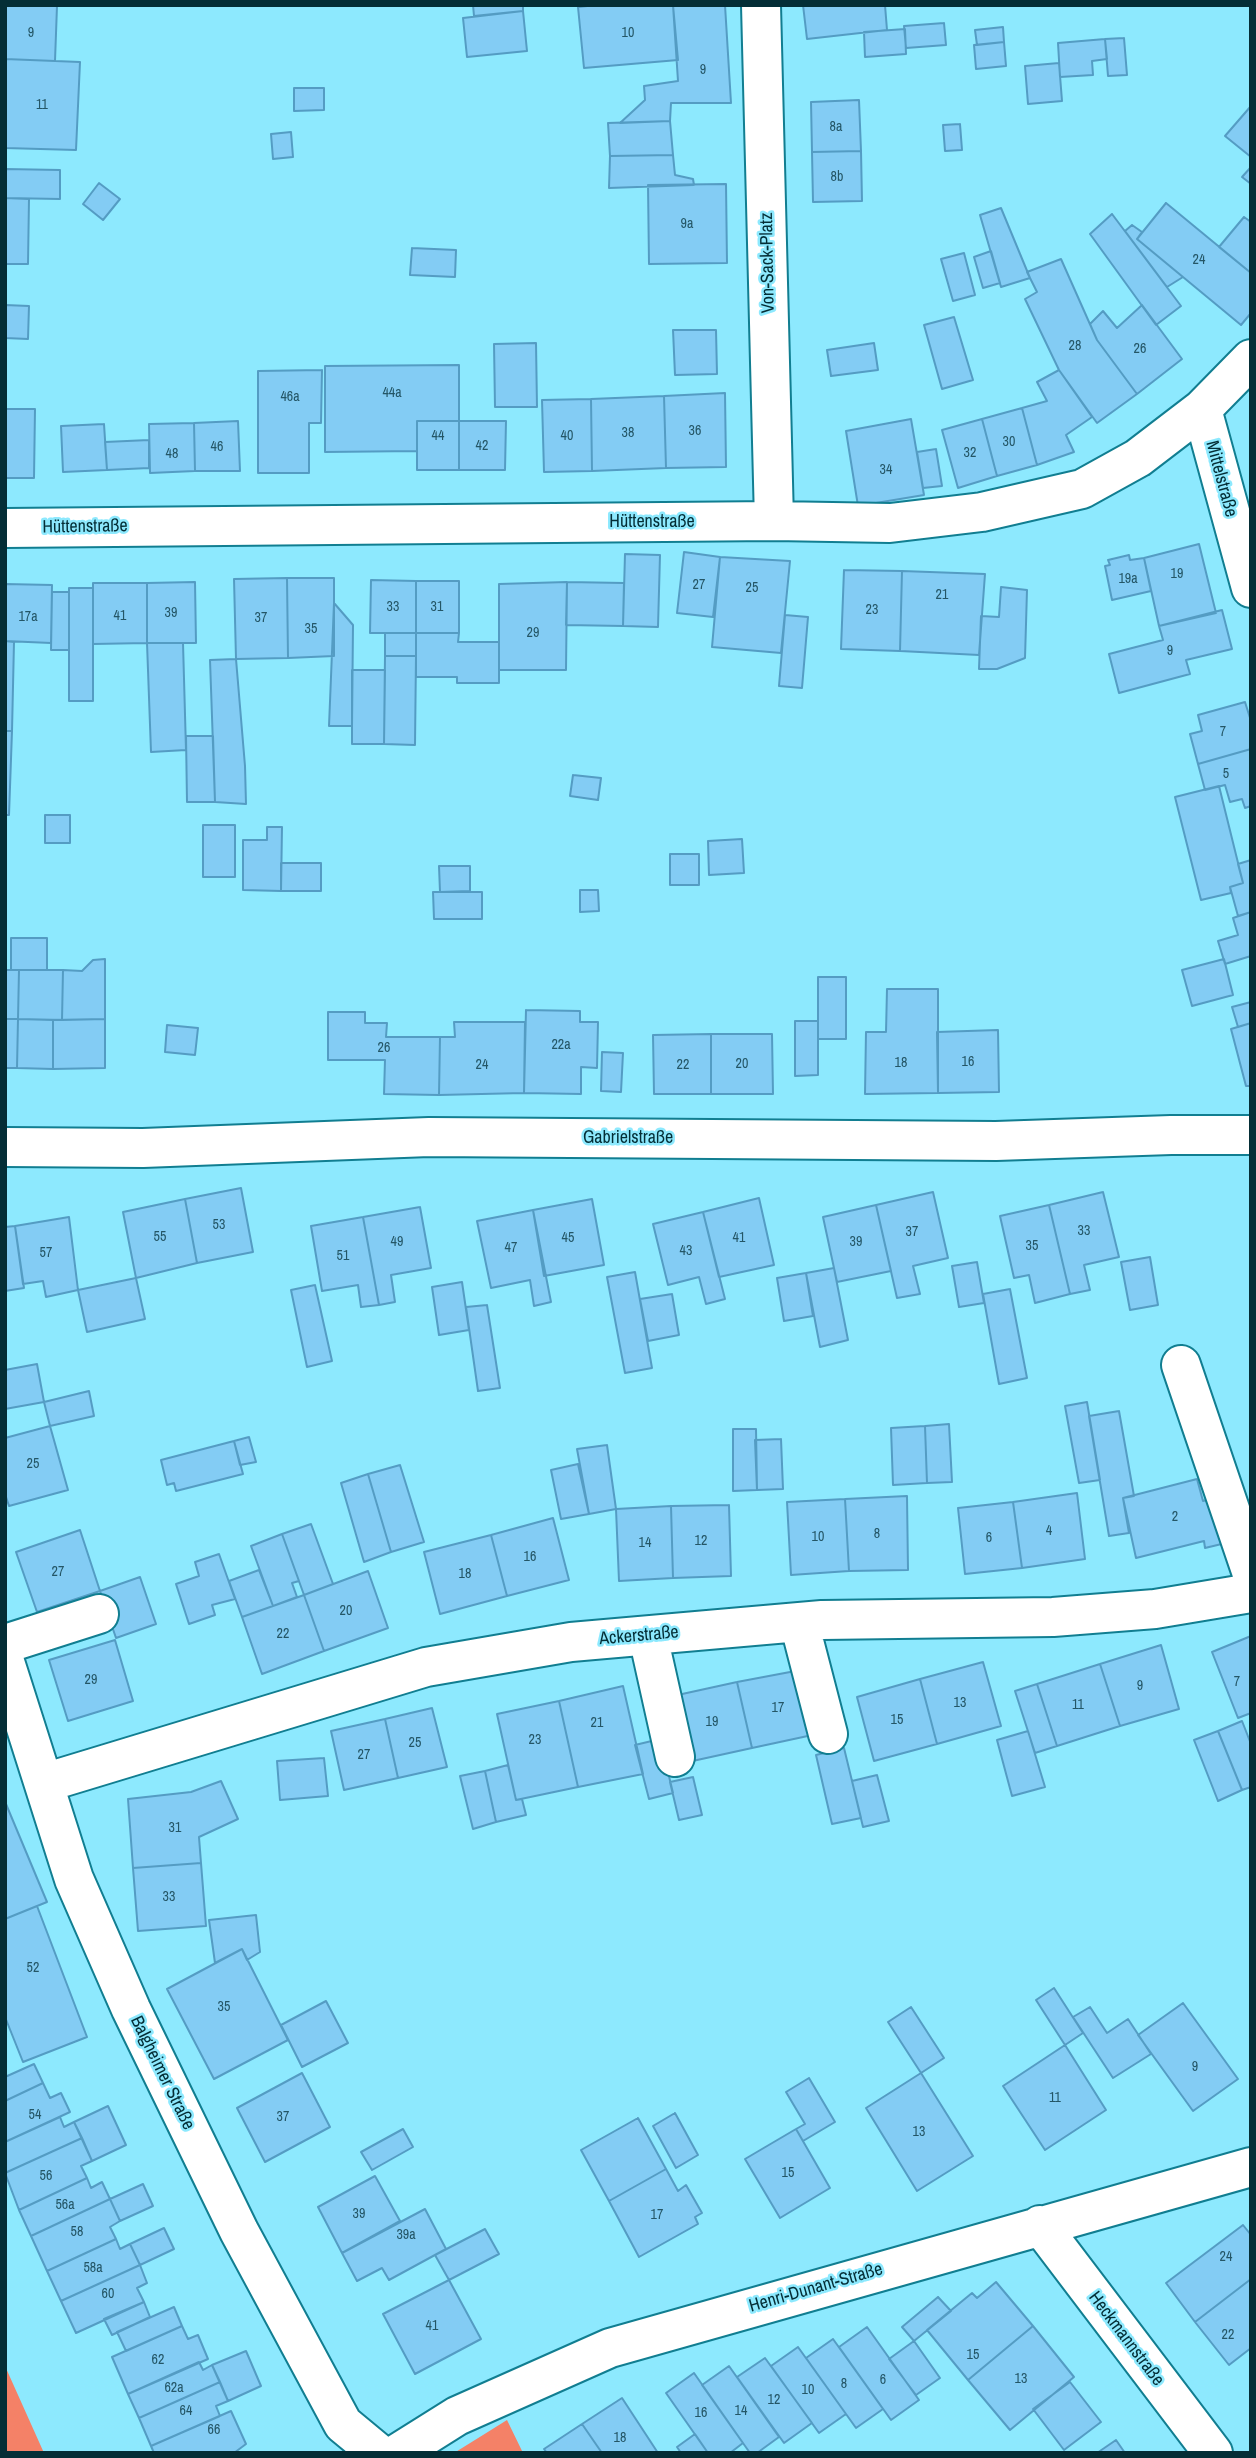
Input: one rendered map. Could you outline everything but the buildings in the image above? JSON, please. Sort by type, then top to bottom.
[{"type":"street","name":"Von-Sack-Platz","points":[[761,5],[774,521]]},
{"type":"street","name":"Hüttenstraße","points":[[5,528],[774,521],[890,523],[982,512],[1082,489],[1138,458],[1202,409],[1251,359]]},
{"type":"street","name":"Mittelstraße","points":[[1202,409],[1251,588]]},
{"type":"street","name":"Gabrielstraße","points":[[5,1147],[143,1148],[429,1137],[996,1141],[1251,1135]]},
{"type":"street","points":[[1181,1365],[1251,1571]]},
{"type":"street","name":"Ackerstraße","points":[[44,1783],[426,1668],[571,1642],[799,1622],[1053,1617],[1155,1609],[1251,1593]]},
{"type":"street","points":[[5,1644],[99,1614]]},
{"type":"street","points":[[799,1622],[828,1734]]},
{"type":"street","points":[[648,1636],[675,1757]]},
{"type":"street","name":"Balgheimer Straße","points":[[5,1662],[79,1891],[131,2009],[239,2231],[343,2424],[378,2453]]},
{"type":"street","name":"Henri-Dunant-Straße","points":[[398,2453],[457,2416],[610,2348],[1251,2167]]},
{"type":"street","name":"Heckmannstraße","points":[[1040,2225],[1213,2453]]},
{"type":"shaded area","points":[[5,2366],[44,2453],[5,2453]]},
{"type":"shaded area","points":[[507,2420],[523,2453],[454,2453],[483,2435]]}]
